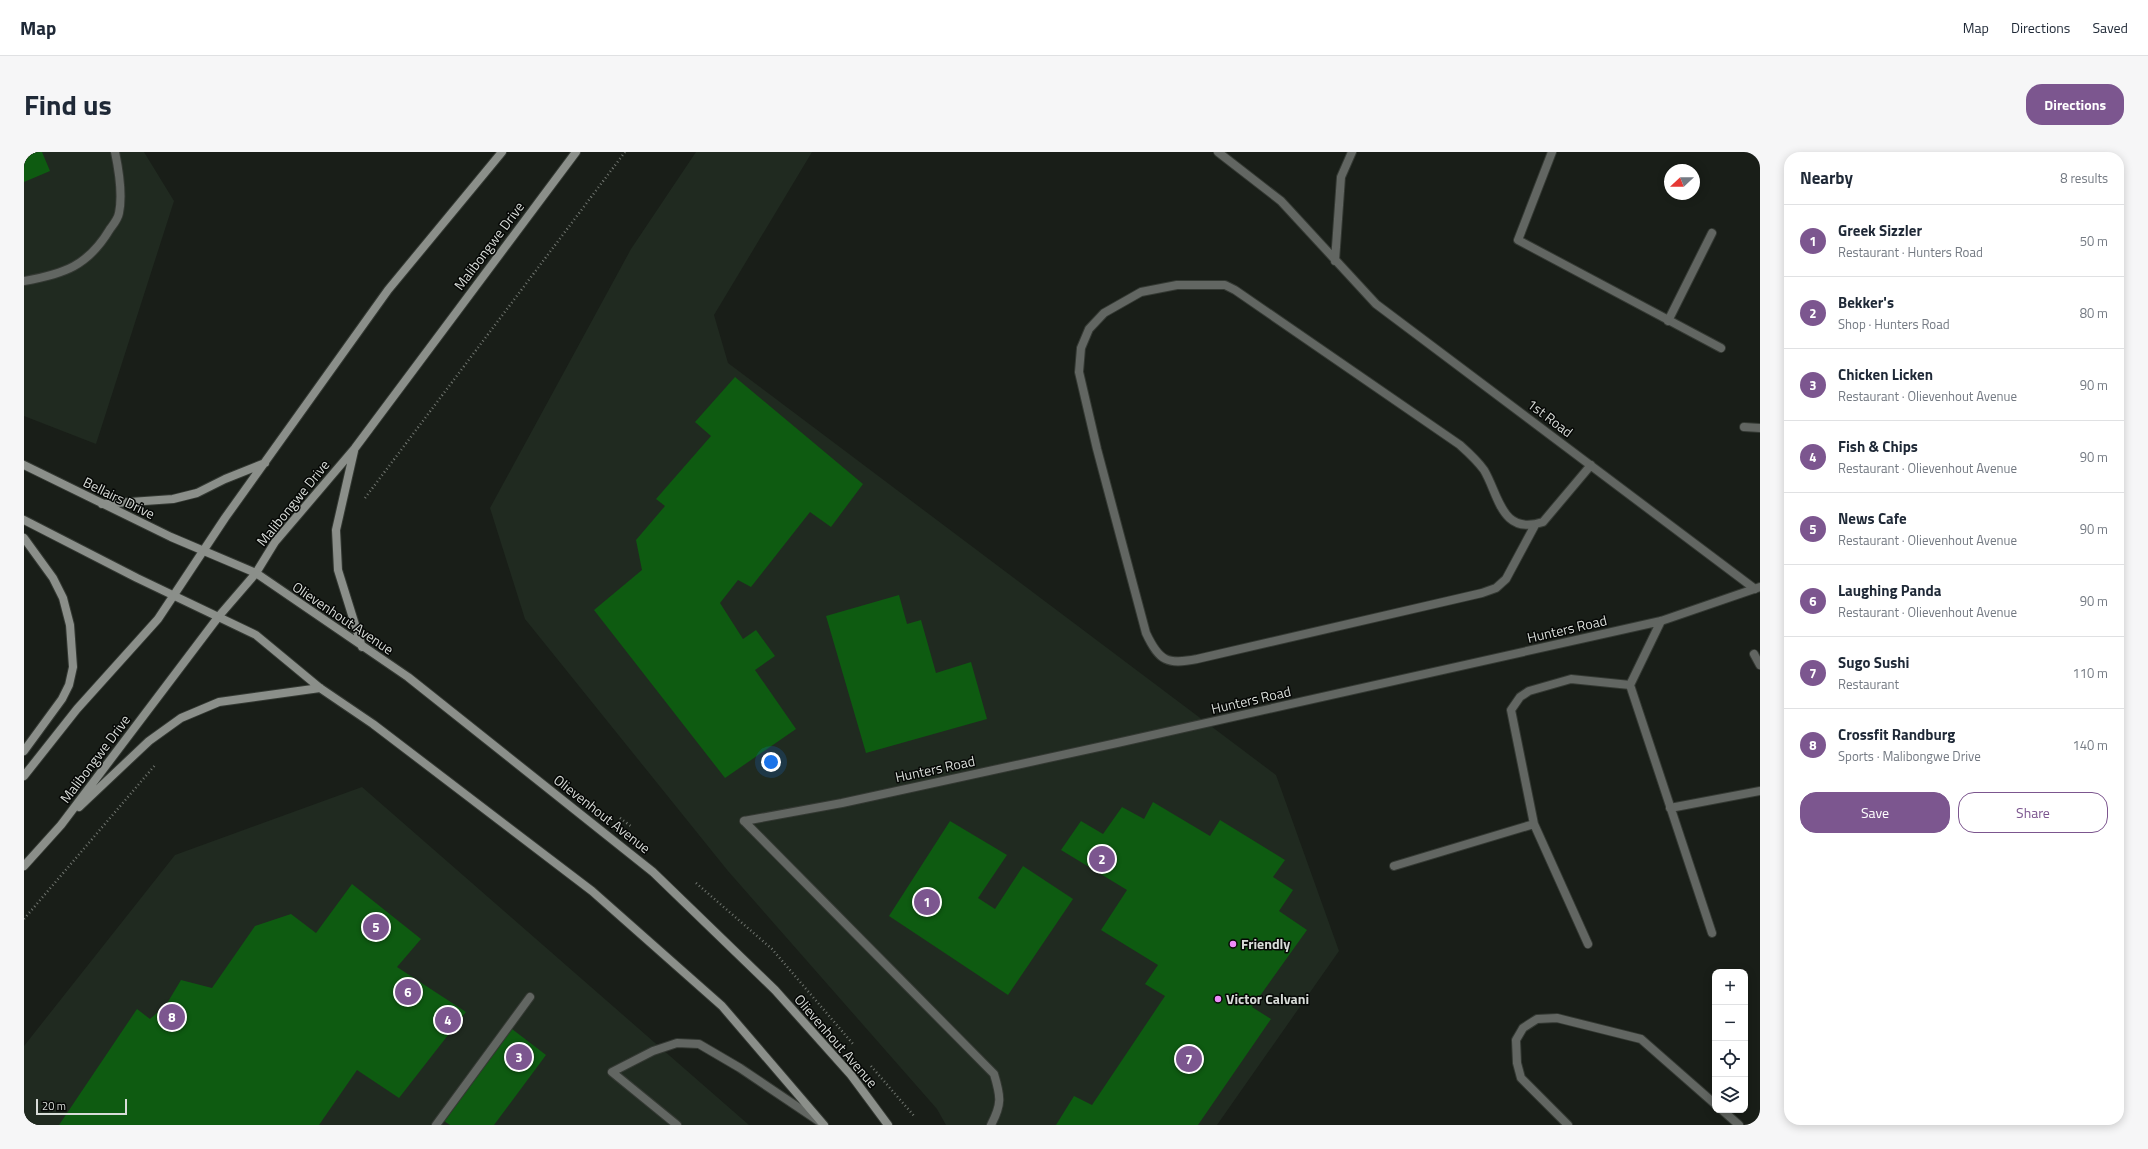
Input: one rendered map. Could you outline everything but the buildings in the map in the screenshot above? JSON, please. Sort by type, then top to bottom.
[{"type":"main road","points":[[24,776],[77,709],[158,619],[265,462],[388,290],[502,152]]},
{"type":"main road","name":"Malibongwe Drive","points":[[24,866],[60,825],[219,616],[256,573],[275,542],[355,448],[576,152]]},
{"type":"main road","points":[[355,448],[336,530],[338,570],[362,647]]},
{"type":"main road","points":[[102,504],[173,500],[197,493],[225,478],[265,462]]},
{"type":"main road","name":"Bellairs Drive","points":[[24,465],[171,537],[205,550],[256,573]]},
{"type":"main road","points":[[24,520],[137,578],[256,635],[320,688],[373,724],[592,891],[722,1006],[824,1125]]},
{"type":"main road","points":[[24,538],[53,578],[63,598],[70,624],[73,667],[62,699],[24,751]]},
{"type":"main road","name":"Olievenhout Avenue","points":[[256,573],[362,647],[408,677],[653,872],[775,990],[851,1075],[888,1125]]},
{"type":"main road","points":[[60,825],[149,741],[181,718],[219,702],[320,688]]},
{"type":"street","points":[[24,281],[44,278],[77,266],[101,244],[119,214],[120,177],[115,152]]},
{"type":"street","name":"1st Road","points":[[1218,152],[1281,201],[1376,304],[1590,465],[1758,588]]},
{"type":"street","points":[[1336,261],[1341,177],[1352,152]]},
{"type":"street","points":[[1552,152],[1518,240],[1721,348]]},
{"type":"street","points":[[1668,320],[1712,233]]},
{"type":"street","points":[[1536,525],[1506,579],[1496,588],[1482,593],[1197,660],[1178,663],[1166,659],[1159,655],[1152,646],[1144,625],[1097,449],[1079,372],[1081,348],[1090,329],[1104,313],[1141,292],[1176,285],[1225,285],[1235,290],[1460,445],[1474,457],[1484,471],[1495,498],[1506,516],[1520,524],[1536,525],[1543,522],[1590,465]]},
{"type":"street","points":[[1744,427],[1760,428]]},
{"type":"street","name":"Hunters Road","points":[[991,1125],[1000,1108],[1000,1092],[994,1074],[744,822],[842,803],[1117,743],[1661,621],[1758,588]]},
{"type":"street","points":[[1661,621],[1630,685],[1712,933]]},
{"type":"street","points":[[1754,654],[1760,665]]},
{"type":"street","points":[[1588,944],[1534,824],[1511,710],[1514,703],[1529,691],[1571,679],[1630,685]]},
{"type":"street","points":[[1670,808],[1760,791]]},
{"type":"street","points":[[1394,866],[1534,824]]},
{"type":"street","points":[[436,1125],[530,997]]},
{"type":"street","points":[[1568,1125],[1521,1078],[1517,1063],[1516,1040],[1523,1028],[1536,1019],[1557,1018],[1641,1039],[1712,1101]]},
{"type":"street","points":[[677,1125],[612,1072],[653,1051],[677,1043],[699,1044],[740,1068],[824,1125]]},
{"type":"street","points":[[1725,1113],[1739,1125]]},
{"type":"path","points":[[364,500],[625,152]]},
{"type":"path","points":[[24,919],[157,764]]},
{"type":"path","points":[[614,813],[633,828]]},
{"type":"path","points":[[691,878],[772,949],[854,1045]]},
{"type":"path","points":[[869,1063],[915,1117]]},
{"type":"shaded area","points":[[24,152],[144,152],[174,201],[96,444],[24,416]]},
{"type":"shaded area","points":[[696,152],[812,152],[714,315],[728,363],[1276,775],[1339,951],[1217,1125],[946,1125],[937,1109],[728,871],[525,619],[490,508],[631,249]]},
{"type":"shaded area","points":[[362,787],[749,1125],[24,1125],[24,1046],[175,855]]},
{"type":"place","name":"Bekker's","points":[[1102,859]]},
{"type":"place","name":"Greek Sizzler","points":[[927,902]]},
{"type":"place","name":"News Cafe","points":[[376,927]]},
{"type":"place","name":"Friendly","points":[[1233,944]]},
{"type":"place","name":"Laughing Panda","points":[[408,992]]},
{"type":"place","name":"Victor Calvani","points":[[1218,999]]},
{"type":"place","name":"Crossfit Randburg","points":[[172,1017]]},
{"type":"place","name":"Fish & Chips","points":[[448,1020]]},
{"type":"place","name":"Chicken Licken","points":[[519,1057]]},
{"type":"place","name":"Sugo Sushi","points":[[1189,1059]]}]
